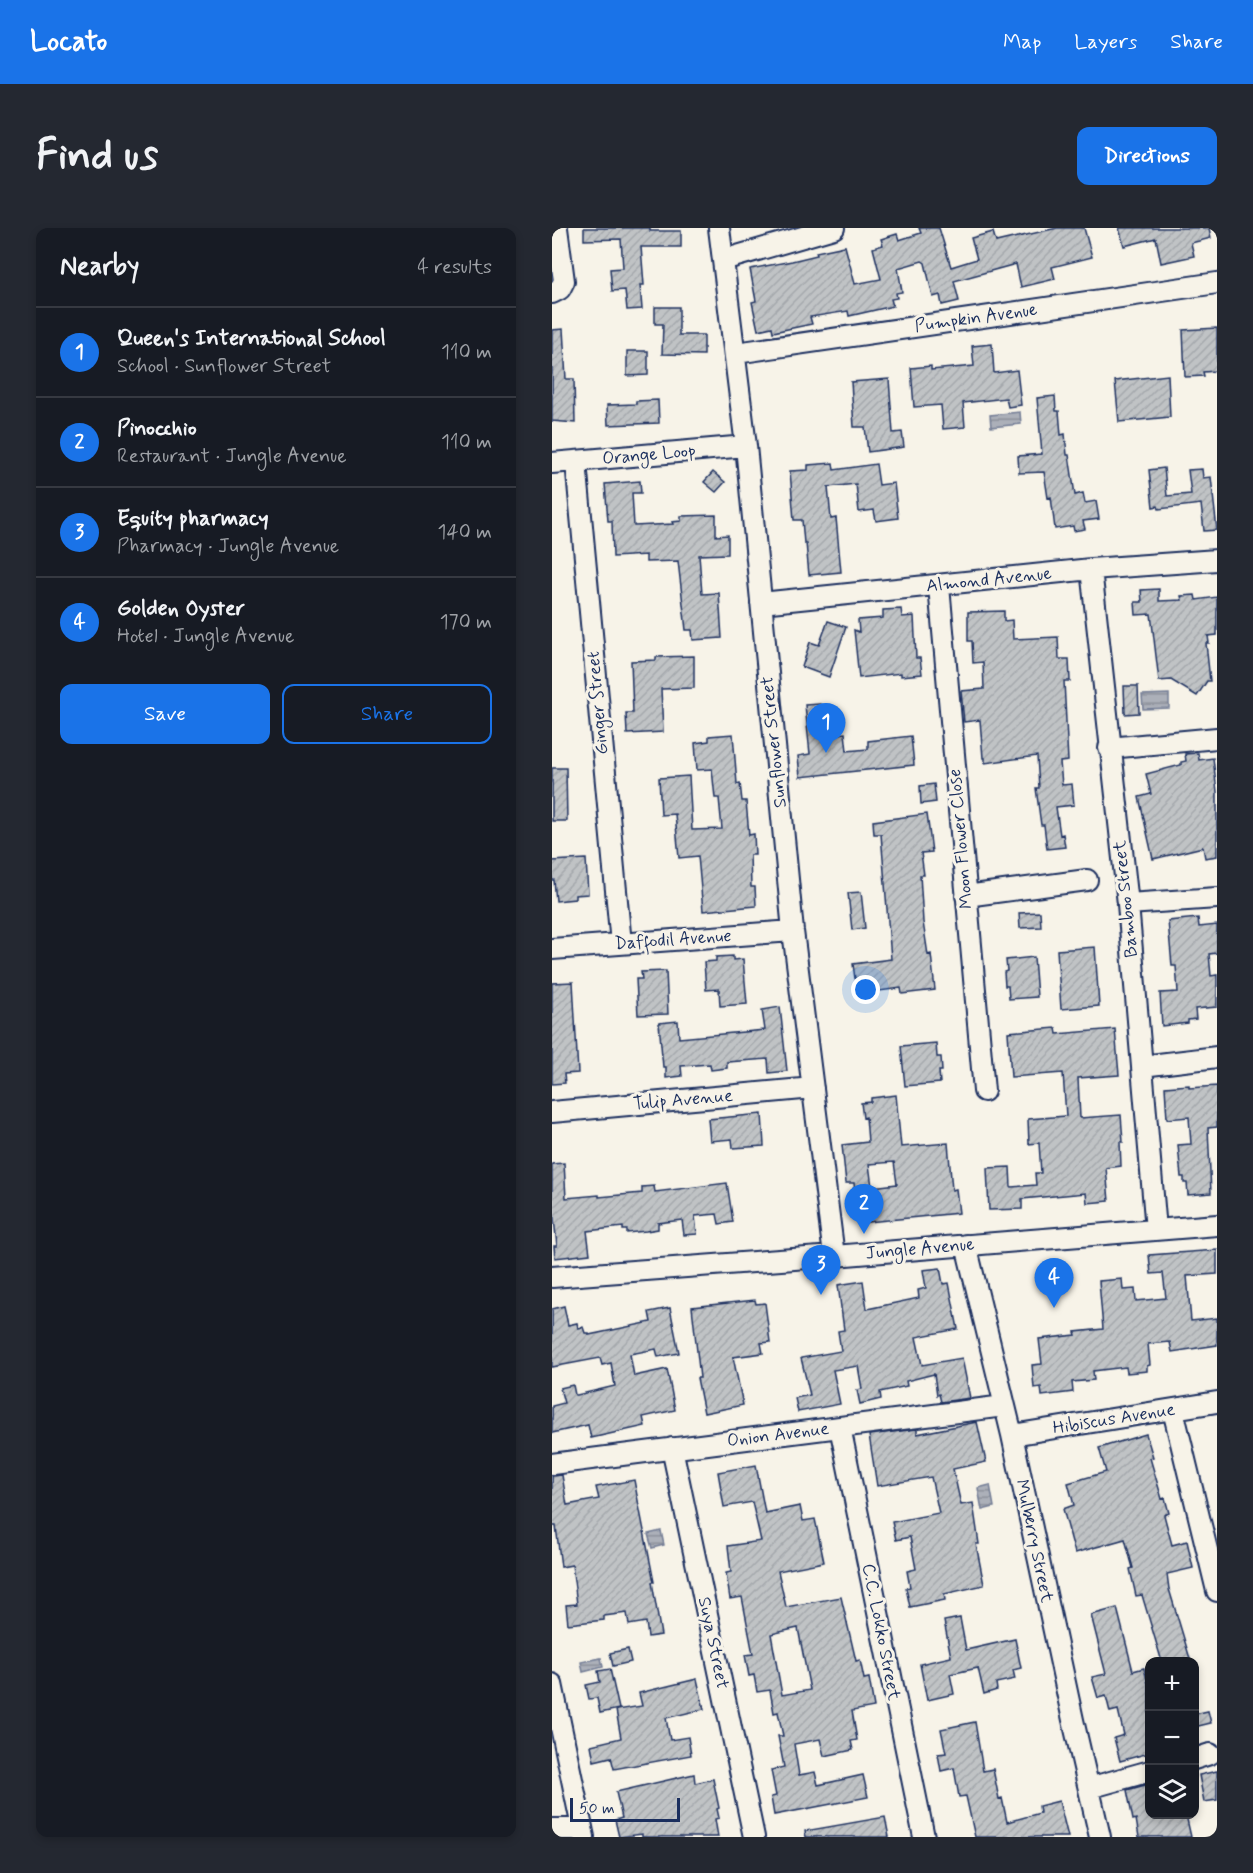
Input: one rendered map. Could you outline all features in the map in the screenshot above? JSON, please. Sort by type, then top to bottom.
[{"type":"street","points":[[552,293],[560,289],[564,281],[556,228]]},
{"type":"street","name":"Sunflower Street","points":[[719,228],[746,446],[793,931],[834,1256]]},
{"type":"street","points":[[723,260],[834,228]]},
{"type":"street","name":"Pumpkin Avenue","points":[[736,354],[1217,283]]},
{"type":"street","name":"Orange Loop","points":[[552,463],[746,446]]},
{"type":"street","name":"Ginger Street","points":[[576,462],[621,944]]},
{"type":"street","name":"Almond Avenue","points":[[760,603],[1091,569],[1217,560]]},
{"type":"street","name":"Bamboo Street","points":[[1091,569],[1128,904],[1156,1230]]},
{"type":"street","name":"Moon Flower Close","points":[[939,586],[984,1091]]},
{"type":"street","points":[[1109,748],[1217,738]]},
{"type":"street","points":[[966,896],[1087,879]]},
{"type":"street","points":[[1128,904],[1217,898]]},
{"type":"street","name":"Daffodil Avenue","points":[[552,949],[793,931]]},
{"type":"street","points":[[1142,1066],[1217,1058]]},
{"type":"street","name":"Tulip Avenue","points":[[552,1112],[813,1088]]},
{"type":"street","name":"Jungle Avenue","points":[[552,1276],[1217,1225]]},
{"type":"street","name":"Mulberry Street","points":[[966,1245],[1012,1435],[1100,1837]]},
{"type":"street","name":"Hibiscus Avenue","points":[[1012,1435],[1217,1402]]},
{"type":"street","name":"Onion Avenue","points":[[552,1464],[1004,1406]]},
{"type":"street","points":[[1173,1410],[1217,1591]]},
{"type":"street","name":"C.C. Lokko Street","points":[[840,1427],[924,1837]]},
{"type":"street","name":"Suya Street","points":[[672,1448],[753,1837]]},
{"type":"street","points":[[552,1684],[583,1833],[552,1829]]},
{"type":"street","points":[[1089,1788],[1145,1772]]},
{"type":"shaded area","points":[[1020,412],[1021,424],[991,427],[990,415]]},
{"type":"shaded area","points":[[1169,694],[1169,708],[1143,709],[1142,695]]},
{"type":"shaded area","points":[[990,1485],[994,1507],[982,1510],[978,1488]]},
{"type":"shaded area","points":[[661,1531],[664,1545],[652,1548],[648,1534]]},
{"type":"shaded area","points":[[601,1658],[603,1667],[583,1672],[581,1662]]},
{"type":"building","points":[[584,228],[650,228],[650,231],[681,231],[681,247],[641,247],[644,285],[640,285],[642,309],[627,310],[625,290],[612,291],[610,269],[623,268],[621,239],[584,240]]},
{"type":"building","points":[[919,228],[939,228],[951,267],[977,259],[971,238],[993,232],[996,242],[1057,228],[1084,228],[1092,257],[1052,267],[1055,279],[1021,287],[1016,264],[954,281],[959,301],[942,305],[940,295],[933,297],[925,263],[922,261],[898,268],[902,292],[896,293],[897,298],[891,299],[893,306],[849,316],[848,311],[810,317],[812,324],[773,332],[772,327],[758,330],[752,302],[756,301],[750,269],[817,255],[816,252],[845,246],[855,284],[881,279],[873,248],[883,245],[881,239],[897,234],[899,240],[921,233]]},
{"type":"building","points":[[1119,228],[1209,228],[1211,238],[1191,243],[1194,256],[1161,263],[1156,238],[1124,246]]},
{"type":"building","points":[[655,307],[679,307],[679,335],[704,335],[704,355],[662,354],[663,324],[655,324]]},
{"type":"building","points":[[1217,328],[1217,371],[1203,372],[1204,376],[1185,377],[1183,330]]},
{"type":"building","points":[[563,329],[566,379],[574,379],[575,423],[552,421],[552,330]]},
{"type":"building","points":[[992,344],[994,373],[1017,370],[1021,405],[1008,407],[1006,398],[963,403],[965,427],[943,429],[941,405],[914,407],[911,368],[931,366],[931,370],[974,366],[972,346]]},
{"type":"building","points":[[627,351],[648,351],[648,375],[627,376]]},
{"type":"building","points":[[1168,375],[1170,417],[1119,422],[1115,381]]},
{"type":"building","points":[[889,379],[893,433],[902,432],[904,447],[868,452],[865,427],[854,427],[851,382]]},
{"type":"building","points":[[1055,396],[1061,435],[1065,434],[1075,495],[1083,493],[1085,503],[1096,501],[1099,519],[1083,521],[1085,529],[1074,531],[1073,526],[1055,529],[1051,497],[1048,498],[1044,472],[1019,473],[1018,456],[1042,454],[1037,398]]},
{"type":"building","points":[[658,400],[659,423],[608,425],[607,405],[636,404],[636,401]]},
{"type":"building","points":[[833,463],[834,470],[876,464],[879,485],[894,483],[898,518],[876,521],[874,510],[859,512],[856,484],[828,487],[831,519],[836,518],[841,572],[809,575],[802,520],[794,520],[790,471],[808,470],[808,465]]},
{"type":"building","points":[[1164,468],[1167,496],[1191,494],[1188,470],[1202,469],[1203,478],[1211,477],[1217,530],[1204,531],[1201,504],[1159,509],[1158,506],[1153,507],[1149,470]]},
{"type":"building","points":[[713,472],[725,482],[716,492],[704,482]]},
{"type":"building","points":[[640,481],[641,493],[632,493],[634,526],[673,524],[672,522],[681,521],[681,516],[716,515],[716,536],[728,535],[728,554],[699,555],[702,594],[719,593],[722,638],[693,640],[692,630],[686,630],[678,561],[646,562],[646,555],[613,557],[612,521],[608,521],[605,484]]},
{"type":"building","points":[[1159,589],[1159,601],[1182,600],[1181,596],[1195,595],[1196,600],[1217,597],[1217,635],[1208,636],[1209,643],[1206,643],[1210,681],[1207,681],[1197,696],[1171,680],[1159,681],[1151,614],[1136,615],[1135,602],[1142,602],[1141,590]]},
{"type":"building","points":[[901,609],[902,617],[914,616],[916,658],[920,658],[922,674],[901,676],[901,673],[859,678],[854,630],[859,632],[858,620],[883,618],[883,610]]},
{"type":"building","points":[[1004,611],[1004,621],[1012,620],[1013,639],[1058,637],[1059,659],[1069,659],[1070,681],[1064,681],[1068,761],[1060,762],[1062,785],[1072,784],[1074,805],[1056,807],[1060,835],[1063,834],[1065,847],[1047,849],[1036,788],[1039,788],[1037,756],[985,763],[980,720],[964,722],[961,691],[984,689],[983,662],[973,663],[972,641],[968,641],[968,612]]},
{"type":"building","points":[[828,621],[846,627],[829,677],[802,667],[810,642],[819,645]]},
{"type":"building","points":[[694,656],[694,688],[661,689],[663,732],[627,734],[626,713],[633,713],[631,661],[656,660],[656,657]]},
{"type":"building","points":[[1124,686],[1138,686],[1139,713],[1125,714]]},
{"type":"building","points":[[820,704],[823,736],[845,733],[847,751],[868,749],[868,741],[911,736],[914,765],[800,777],[798,756],[810,754],[805,705]]},
{"type":"building","points":[[733,734],[737,784],[740,783],[742,801],[746,801],[749,835],[754,834],[755,855],[750,855],[751,887],[755,887],[756,906],[703,911],[698,856],[679,858],[675,814],[661,815],[659,778],[689,776],[692,830],[722,829],[719,798],[715,798],[712,769],[697,770],[695,743],[709,741],[709,736]]},
{"type":"building","points":[[1198,753],[1199,760],[1213,758],[1217,792],[1217,856],[1205,858],[1203,847],[1153,859],[1139,797],[1151,794],[1146,774],[1181,765],[1181,762],[1186,761],[1185,754]]},
{"type":"building","points":[[552,768],[566,768],[567,821],[552,821]]},
{"type":"building","points":[[934,784],[936,802],[921,804],[920,786]]},
{"type":"building","points":[[927,814],[932,852],[921,853],[924,875],[920,875],[923,922],[928,955],[931,954],[935,990],[902,994],[901,988],[857,994],[853,964],[891,959],[881,834],[874,834],[873,821]]},
{"type":"building","points":[[586,859],[588,894],[575,895],[575,899],[556,901],[554,880],[552,880],[552,861]]},
{"type":"building","points":[[861,892],[865,928],[852,930],[848,893]]},
{"type":"building","points":[[1040,912],[1041,927],[1020,928],[1019,913]]},
{"type":"building","points":[[1198,918],[1199,927],[1217,925],[1217,953],[1209,954],[1211,976],[1217,975],[1217,1007],[1195,1009],[1196,1019],[1188,1020],[1188,1023],[1162,1026],[1160,993],[1178,992],[1176,966],[1172,966],[1168,921]]},
{"type":"building","points":[[1095,947],[1099,1006],[1061,1009],[1057,950]]},
{"type":"building","points":[[733,956],[733,960],[743,959],[747,1004],[720,1006],[719,989],[706,990],[704,962],[716,961],[716,957]]},
{"type":"building","points":[[1034,957],[1037,997],[1009,999],[1008,986],[1005,986],[1006,960]]},
{"type":"building","points":[[666,971],[668,1014],[638,1015],[636,979],[642,979],[641,972]]},
{"type":"building","points":[[573,982],[578,1073],[564,1074],[565,1083],[552,1084],[552,983]]},
{"type":"building","points":[[780,1007],[787,1071],[769,1073],[768,1059],[727,1062],[727,1068],[711,1070],[710,1064],[681,1066],[682,1076],[666,1078],[659,1023],[678,1021],[679,1038],[765,1030],[762,1010]]},
{"type":"building","points":[[1056,1028],[1057,1034],[1115,1029],[1119,1075],[1078,1078],[1080,1118],[1121,1115],[1123,1142],[1120,1142],[1121,1166],[1106,1168],[1109,1201],[1087,1203],[1086,1193],[1022,1199],[1022,1209],[989,1210],[987,1168],[1010,1167],[1011,1187],[1036,1185],[1035,1173],[1041,1173],[1039,1143],[1029,1144],[1028,1119],[1066,1116],[1063,1073],[1011,1077],[1008,1032]]},
{"type":"building","points":[[936,1043],[937,1057],[941,1057],[940,1083],[905,1086],[901,1046]]},
{"type":"building","points":[[1189,1085],[1189,1088],[1217,1086],[1217,1127],[1208,1128],[1211,1193],[1188,1195],[1187,1183],[1184,1183],[1184,1177],[1181,1177],[1178,1145],[1191,1144],[1189,1117],[1167,1119],[1165,1087]]},
{"type":"building","points":[[896,1095],[901,1147],[948,1143],[952,1190],[956,1189],[959,1213],[858,1223],[854,1183],[846,1183],[842,1145],[868,1142],[866,1117],[863,1118],[861,1103],[871,1102],[871,1098]],"holes":[[[894,1162],[897,1184],[872,1187],[869,1164]]]},
{"type":"building","points":[[762,1114],[764,1146],[733,1148],[732,1139],[710,1141],[708,1119]]},
{"type":"building","points":[[564,1163],[566,1198],[642,1193],[642,1187],[654,1186],[655,1192],[727,1183],[733,1222],[719,1224],[717,1214],[695,1216],[697,1234],[684,1235],[682,1220],[658,1223],[658,1229],[646,1231],[627,1233],[623,1227],[587,1231],[590,1254],[555,1258],[554,1246],[557,1246],[552,1200],[552,1164]]},
{"type":"building","points":[[1217,1250],[1217,1274],[1187,1276],[1191,1321],[1217,1318],[1217,1345],[1172,1352],[1170,1342],[1148,1344],[1150,1365],[1147,1366],[1147,1371],[1127,1373],[1126,1367],[1093,1371],[1094,1380],[1072,1382],[1073,1392],[1042,1396],[1041,1387],[1034,1388],[1032,1365],[1042,1364],[1039,1339],[1103,1329],[1099,1281],[1122,1279],[1123,1290],[1135,1289],[1136,1301],[1166,1298],[1163,1273],[1151,1274],[1149,1255]]},
{"type":"building","points":[[940,1268],[943,1284],[949,1283],[958,1329],[916,1337],[922,1365],[962,1358],[970,1398],[941,1402],[939,1394],[937,1395],[934,1374],[906,1381],[907,1386],[880,1392],[881,1399],[860,1404],[857,1390],[862,1389],[858,1366],[833,1370],[840,1404],[798,1412],[795,1398],[810,1395],[801,1358],[841,1351],[838,1331],[844,1330],[838,1285],[863,1281],[867,1309],[919,1298],[918,1290],[926,1288],[923,1270]]},
{"type":"building","points":[[755,1300],[756,1304],[765,1303],[770,1342],[761,1343],[763,1353],[733,1357],[743,1405],[704,1413],[697,1378],[700,1378],[692,1307]]},
{"type":"building","points":[[564,1306],[568,1325],[577,1323],[578,1328],[583,1327],[585,1333],[589,1335],[651,1322],[649,1312],[670,1308],[679,1353],[658,1357],[656,1349],[630,1354],[634,1376],[667,1369],[675,1410],[643,1417],[645,1426],[591,1438],[588,1425],[552,1433],[552,1406],[564,1403],[560,1388],[573,1385],[575,1395],[577,1395],[615,1386],[611,1363],[602,1365],[600,1358],[552,1367],[552,1309]]},
{"type":"building","points":[[977,1422],[986,1462],[953,1469],[961,1505],[973,1503],[979,1544],[976,1544],[984,1585],[944,1594],[945,1600],[910,1607],[906,1588],[910,1587],[907,1571],[916,1569],[910,1537],[896,1540],[892,1522],[939,1513],[931,1477],[877,1486],[869,1435],[917,1429],[917,1434]]},
{"type":"building","points":[[1146,1434],[1153,1457],[1150,1458],[1162,1499],[1165,1498],[1169,1513],[1164,1515],[1172,1545],[1187,1541],[1193,1568],[1167,1574],[1169,1589],[1189,1657],[1161,1657],[1142,1595],[1136,1596],[1130,1569],[1133,1568],[1125,1539],[1075,1553],[1063,1509],[1074,1505],[1068,1483],[1106,1472],[1099,1448]]},
{"type":"building","points":[[756,1465],[765,1513],[800,1506],[803,1521],[815,1519],[824,1562],[778,1571],[786,1607],[841,1597],[856,1661],[860,1660],[864,1679],[869,1678],[874,1707],[852,1711],[857,1740],[851,1741],[853,1750],[824,1756],[820,1739],[794,1744],[799,1775],[815,1772],[818,1785],[863,1775],[868,1797],[774,1815],[771,1797],[776,1796],[771,1770],[784,1767],[778,1736],[783,1736],[778,1712],[774,1713],[770,1690],[757,1692],[754,1675],[749,1676],[745,1655],[753,1654],[742,1597],[730,1599],[726,1573],[731,1572],[728,1546],[761,1541],[752,1502],[724,1507],[718,1472]],"holes":[[[798,1628],[810,1690],[782,1695],[771,1634]]]},
{"type":"building","points":[[562,1475],[567,1505],[599,1499],[596,1487],[634,1480],[654,1582],[652,1582],[661,1635],[648,1637],[646,1622],[629,1625],[627,1613],[604,1616],[604,1620],[568,1624],[566,1605],[577,1604],[572,1565],[561,1567],[556,1526],[552,1526],[552,1476]]},
{"type":"building","points":[[1117,1608],[1133,1671],[1144,1668],[1145,1754],[1120,1761],[1114,1738],[1124,1735],[1118,1710],[1110,1712],[1106,1696],[1098,1698],[1092,1677],[1106,1674],[1091,1615]]},
{"type":"building","points":[[960,1618],[966,1650],[1015,1639],[1021,1668],[1013,1670],[1015,1679],[996,1683],[997,1690],[984,1694],[978,1668],[950,1674],[954,1694],[927,1700],[920,1664],[951,1657],[944,1621]]},
{"type":"building","points":[[628,1649],[631,1662],[613,1666],[610,1653]]},
{"type":"building","points":[[610,1669],[619,1709],[600,1713],[597,1698],[589,1699],[586,1685],[600,1682],[598,1671]]},
{"type":"building","points":[[697,1679],[704,1709],[666,1718],[670,1740],[688,1737],[691,1755],[614,1769],[611,1757],[594,1761],[591,1745],[621,1738],[616,1710],[642,1706],[639,1693]]},
{"type":"building","points":[[1208,1711],[1211,1723],[1199,1726],[1199,1713]]},
{"type":"building","points":[[975,1722],[983,1771],[993,1769],[999,1799],[1002,1798],[1007,1822],[1040,1813],[1039,1806],[1059,1801],[1068,1837],[975,1837],[966,1796],[959,1797],[954,1768],[941,1771],[938,1754],[946,1753],[941,1729]]},
{"type":"building","points":[[1217,1771],[1217,1800],[1204,1802],[1199,1775]]},
{"type":"building","points":[[694,1774],[695,1783],[713,1779],[719,1808],[717,1809],[719,1818],[715,1819],[718,1837],[642,1837],[642,1834],[619,1837],[615,1820],[622,1818],[616,1792]]},
{"type":"building","points":[[1145,1785],[1145,1819],[1187,1819],[1191,1837],[1139,1837],[1127,1790]]},
{"type":"building","points":[[885,1817],[889,1837],[806,1837],[805,1831]]},
{"type":"place","name":"Queen's International School","points":[[826,753]]},
{"type":"place","name":"Pinocchio","points":[[864,1234]]},
{"type":"place","name":"Equity pharmacy","points":[[821,1295]]},
{"type":"place","name":"Golden Oyster","points":[[1054,1308]]}]
